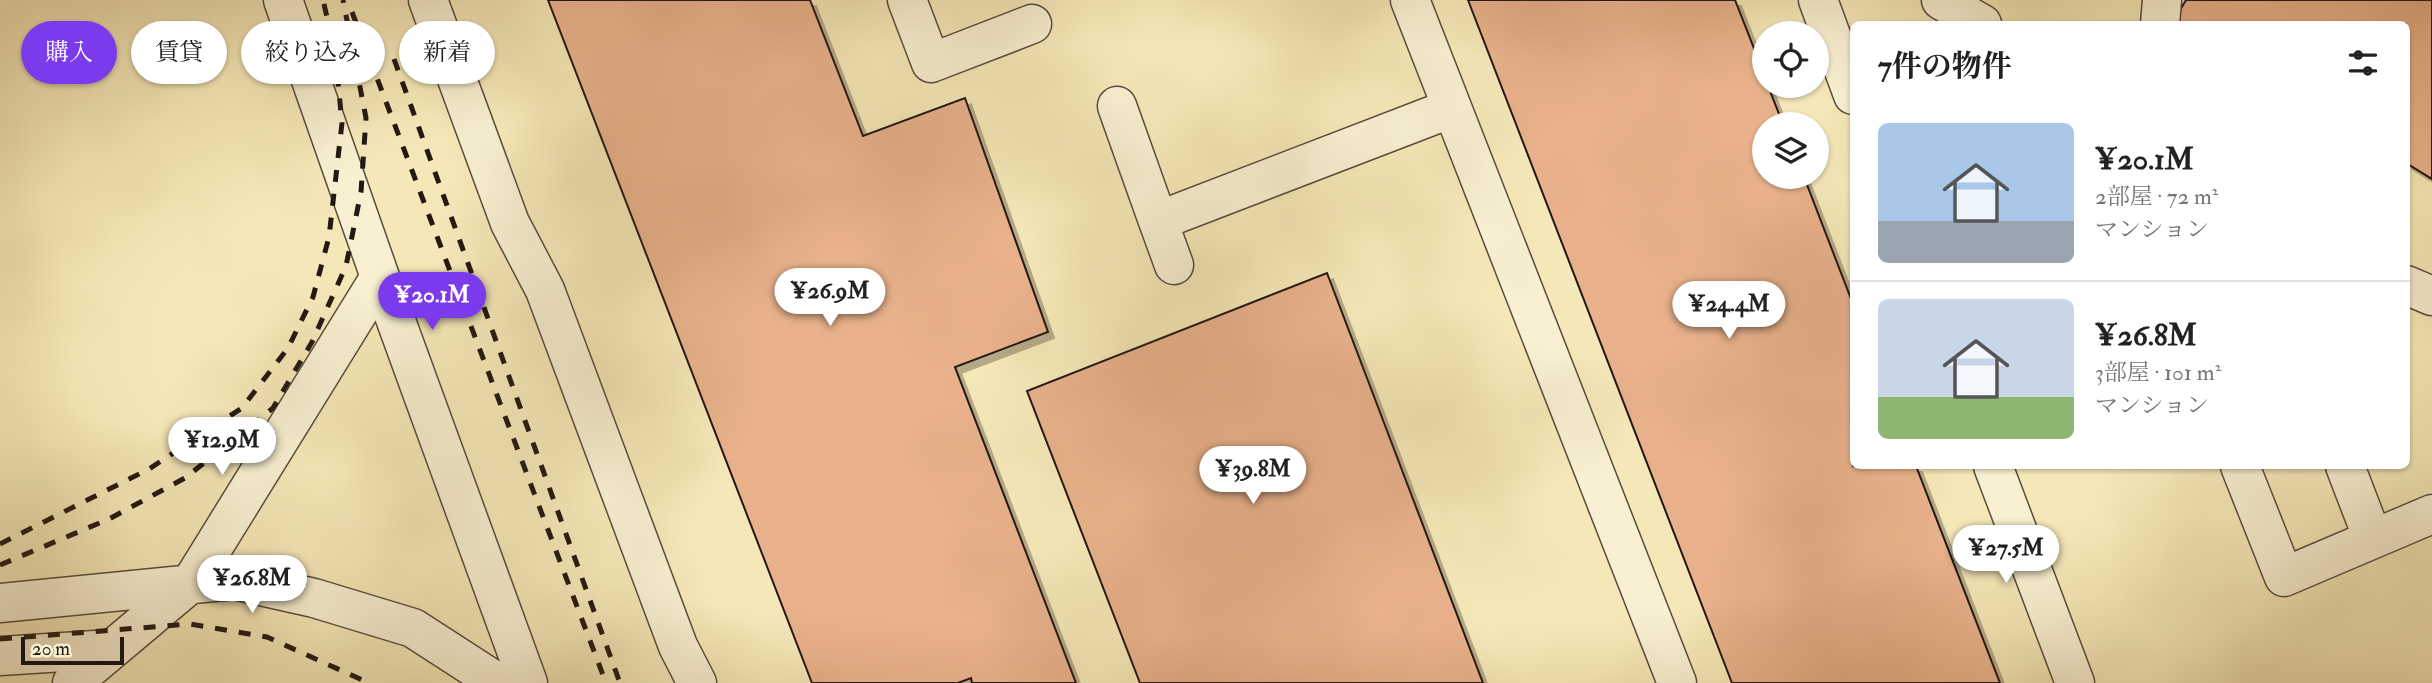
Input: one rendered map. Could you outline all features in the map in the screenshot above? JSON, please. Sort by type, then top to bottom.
[{"type":"street","points":[[283,0],[528,683]]},
{"type":"street","points":[[428,0],[510,223],[545,290],[678,646],[696,683]]},
{"type":"street","points":[[907,0],[931,63],[1032,24]]},
{"type":"street","points":[[1410,0],[1677,683]]},
{"type":"street","points":[[1818,0],[1850,87]]},
{"type":"street","points":[[1941,0],[1977,21]]},
{"type":"street","points":[[2160,21],[2162,0]]},
{"type":"street","points":[[1117,106],[1174,265]]},
{"type":"street","points":[[1158,221],[1452,108]]},
{"type":"street","points":[[72,683],[191,583],[380,276]]},
{"type":"street","points":[[2410,287],[2432,296]]},
{"type":"street","points":[[1994,469],[2075,683]]},
{"type":"street","points":[[2241,469],[2284,577],[2432,514]]},
{"type":"street","points":[[2346,469],[2373,539]]},
{"type":"street","points":[[0,603],[234,580],[314,598],[413,628],[498,683]]},
{"type":"street","points":[[0,656],[111,649]]},
{"type":"building","points":[[548,0],[810,0],[863,136],[965,98],[1048,332],[955,367],[1076,683],[972,683],[971,678],[958,683],[812,683]]},
{"type":"building","points":[[1468,0],[1735,0],[1752,43],[1752,98],[1773,98],[1778,112],[1752,112],[1752,189],[1809,189],[1850,296],[1850,469],[1917,469],[2000,683],[1732,683]]},
{"type":"building","points":[[2186,0],[2432,0],[2432,179],[2410,165],[2410,21],[2174,21]]},
{"type":"building","points":[[1327,273],[1483,683],[1140,683],[1027,391]]},
{"type":"railway","points":[[0,544],[149,469],[242,408],[288,348],[313,297],[329,237],[342,123],[335,51],[323,0]]},
{"type":"railway","points":[[0,565],[109,519],[185,478],[273,408],[312,342],[346,266],[361,192],[366,118],[343,0]]},
{"type":"railway","points":[[352,12],[606,683]]},
{"type":"railway","points":[[394,59],[620,683]]},
{"type":"railway","points":[[0,639],[190,624],[267,637],[369,683]]}]
